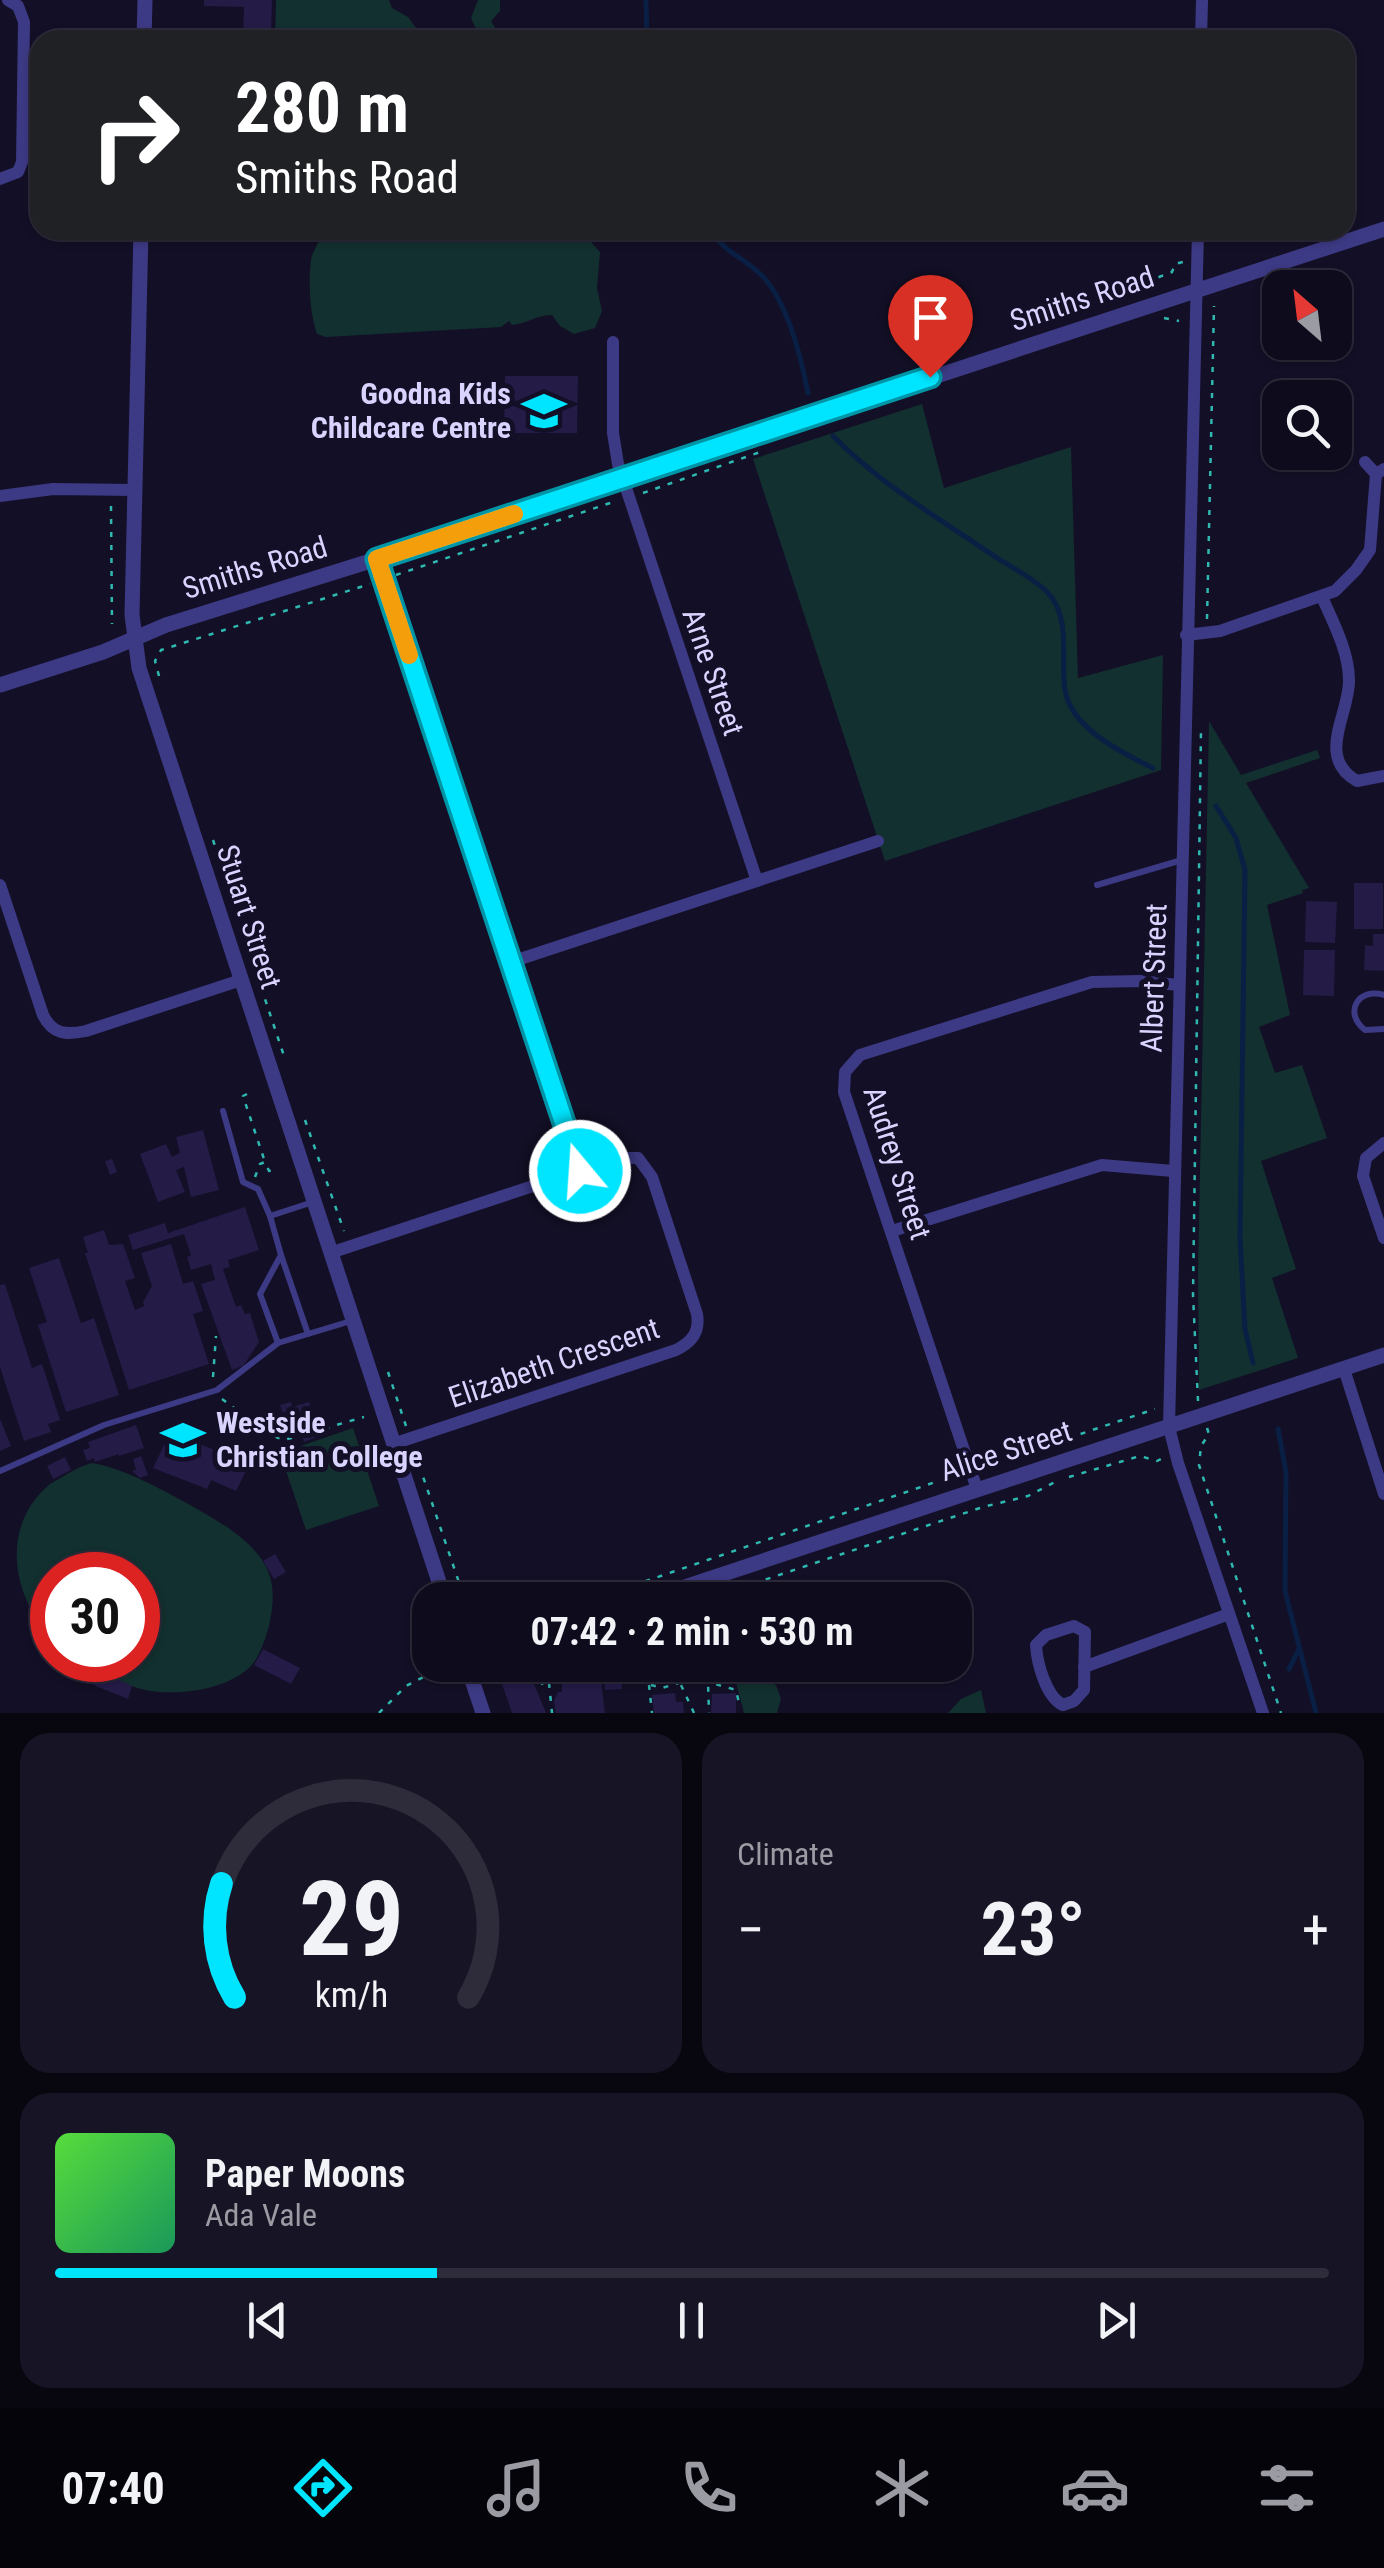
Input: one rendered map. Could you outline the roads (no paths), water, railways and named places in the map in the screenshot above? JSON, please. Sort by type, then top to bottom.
[{"type":"street","points":[[0,179],[18,172],[22,162],[24,22],[18,6],[8,0]]},
{"type":"street","points":[[144,30],[145,0]]},
{"type":"street","points":[[1202,0],[1202,30]]},
{"type":"street","name":"Smiths Road","points":[[1355,238],[1384,228]]},
{"type":"street","name":"Stuart Street","points":[[141,240],[132,615],[142,679],[440,1582]]},
{"type":"street","name":"Albert Street","points":[[1198,240],[1169,1427],[1264,1713]]},
{"type":"street","name":"Smiths Road","points":[[0,686],[166,625],[1348,240]]},
{"type":"street","name":"Arne Street","points":[[613,342],[614,442],[622,478],[757,881]]},
{"type":"street","points":[[1186,635],[1208,632],[1322,597],[1347,580],[1378,543],[1380,472],[1365,462]]},
{"type":"street","points":[[0,496],[54,489],[135,490]]},
{"type":"street","points":[[377,559],[580,1171]]},
{"type":"street","points":[[1322,597],[1350,677],[1335,734],[1342,766],[1358,781],[1384,776]]},
{"type":"street","points":[[511,962],[878,841]]},
{"type":"street","points":[[0,885],[44,1016],[56,1031],[86,1031],[241,980]]},
{"type":"street","name":"Audrey Street","points":[[977,1489],[844,1092],[844,1072],[860,1055],[1092,982],[1140,980],[1178,985]]},
{"type":"street","points":[[1384,1143],[1366,1158],[1364,1176],[1384,1238]]},
{"type":"street","name":"Elizabeth Crescent","points":[[330,1253],[632,1156],[644,1162],[652,1178],[698,1314],[694,1337],[676,1350],[394,1444]]},
{"type":"street","points":[[892,1231],[1102,1166],[1173,1171]]},
{"type":"street","name":"Alice Street","points":[[714,1582],[977,1489],[1384,1355]]},
{"type":"street","points":[[1344,1368],[1384,1494]]},
{"type":"street","points":[[1084,1667],[1230,1614]]},
{"type":"street","points":[[1074,1626],[1081,1628],[1085,1632],[1084,1667],[1084,1690],[1074,1701],[1063,1705],[1054,1701],[1036,1644],[1046,1635],[1074,1626]]},
{"type":"street","points":[[473,1682],[483,1713]]},
{"type":"lane","points":[[1097,885],[1183,859]]},
{"type":"lane","points":[[1384,994],[1366,993],[1354,1009],[1361,1028],[1382,1030],[1384,1044]]},
{"type":"lane","points":[[223,1110],[243,1182],[258,1189],[270,1216],[308,1334]]},
{"type":"lane","points":[[270,1216],[313,1202]]},
{"type":"lane","points":[[278,1344],[260,1294],[281,1255]]},
{"type":"lane","points":[[0,1471],[104,1425],[217,1390],[278,1344],[352,1320]]},
{"type":"waterway","points":[[646,0],[647,30]]},
{"type":"waterway","points":[[719,240],[757,271],[777,296],[797,345],[808,393]]},
{"type":"waterway","points":[[833,436],[889,484],[1048,593],[1063,627],[1069,704],[1100,738],[1153,768]]},
{"type":"waterway","points":[[1216,806],[1236,838],[1245,870],[1240,1238],[1245,1329],[1253,1363]]},
{"type":"waterway","points":[[1278,1429],[1286,1472],[1285,1591],[1316,1713]]},
{"type":"waterway","points":[[1289,1669],[1299,1649]]},
{"type":"place","name":"Goodna Kids Childcare Centre","points":[[544,411]]},
{"type":"place","name":"Westside Christian College","points":[[183,1440]]}]
